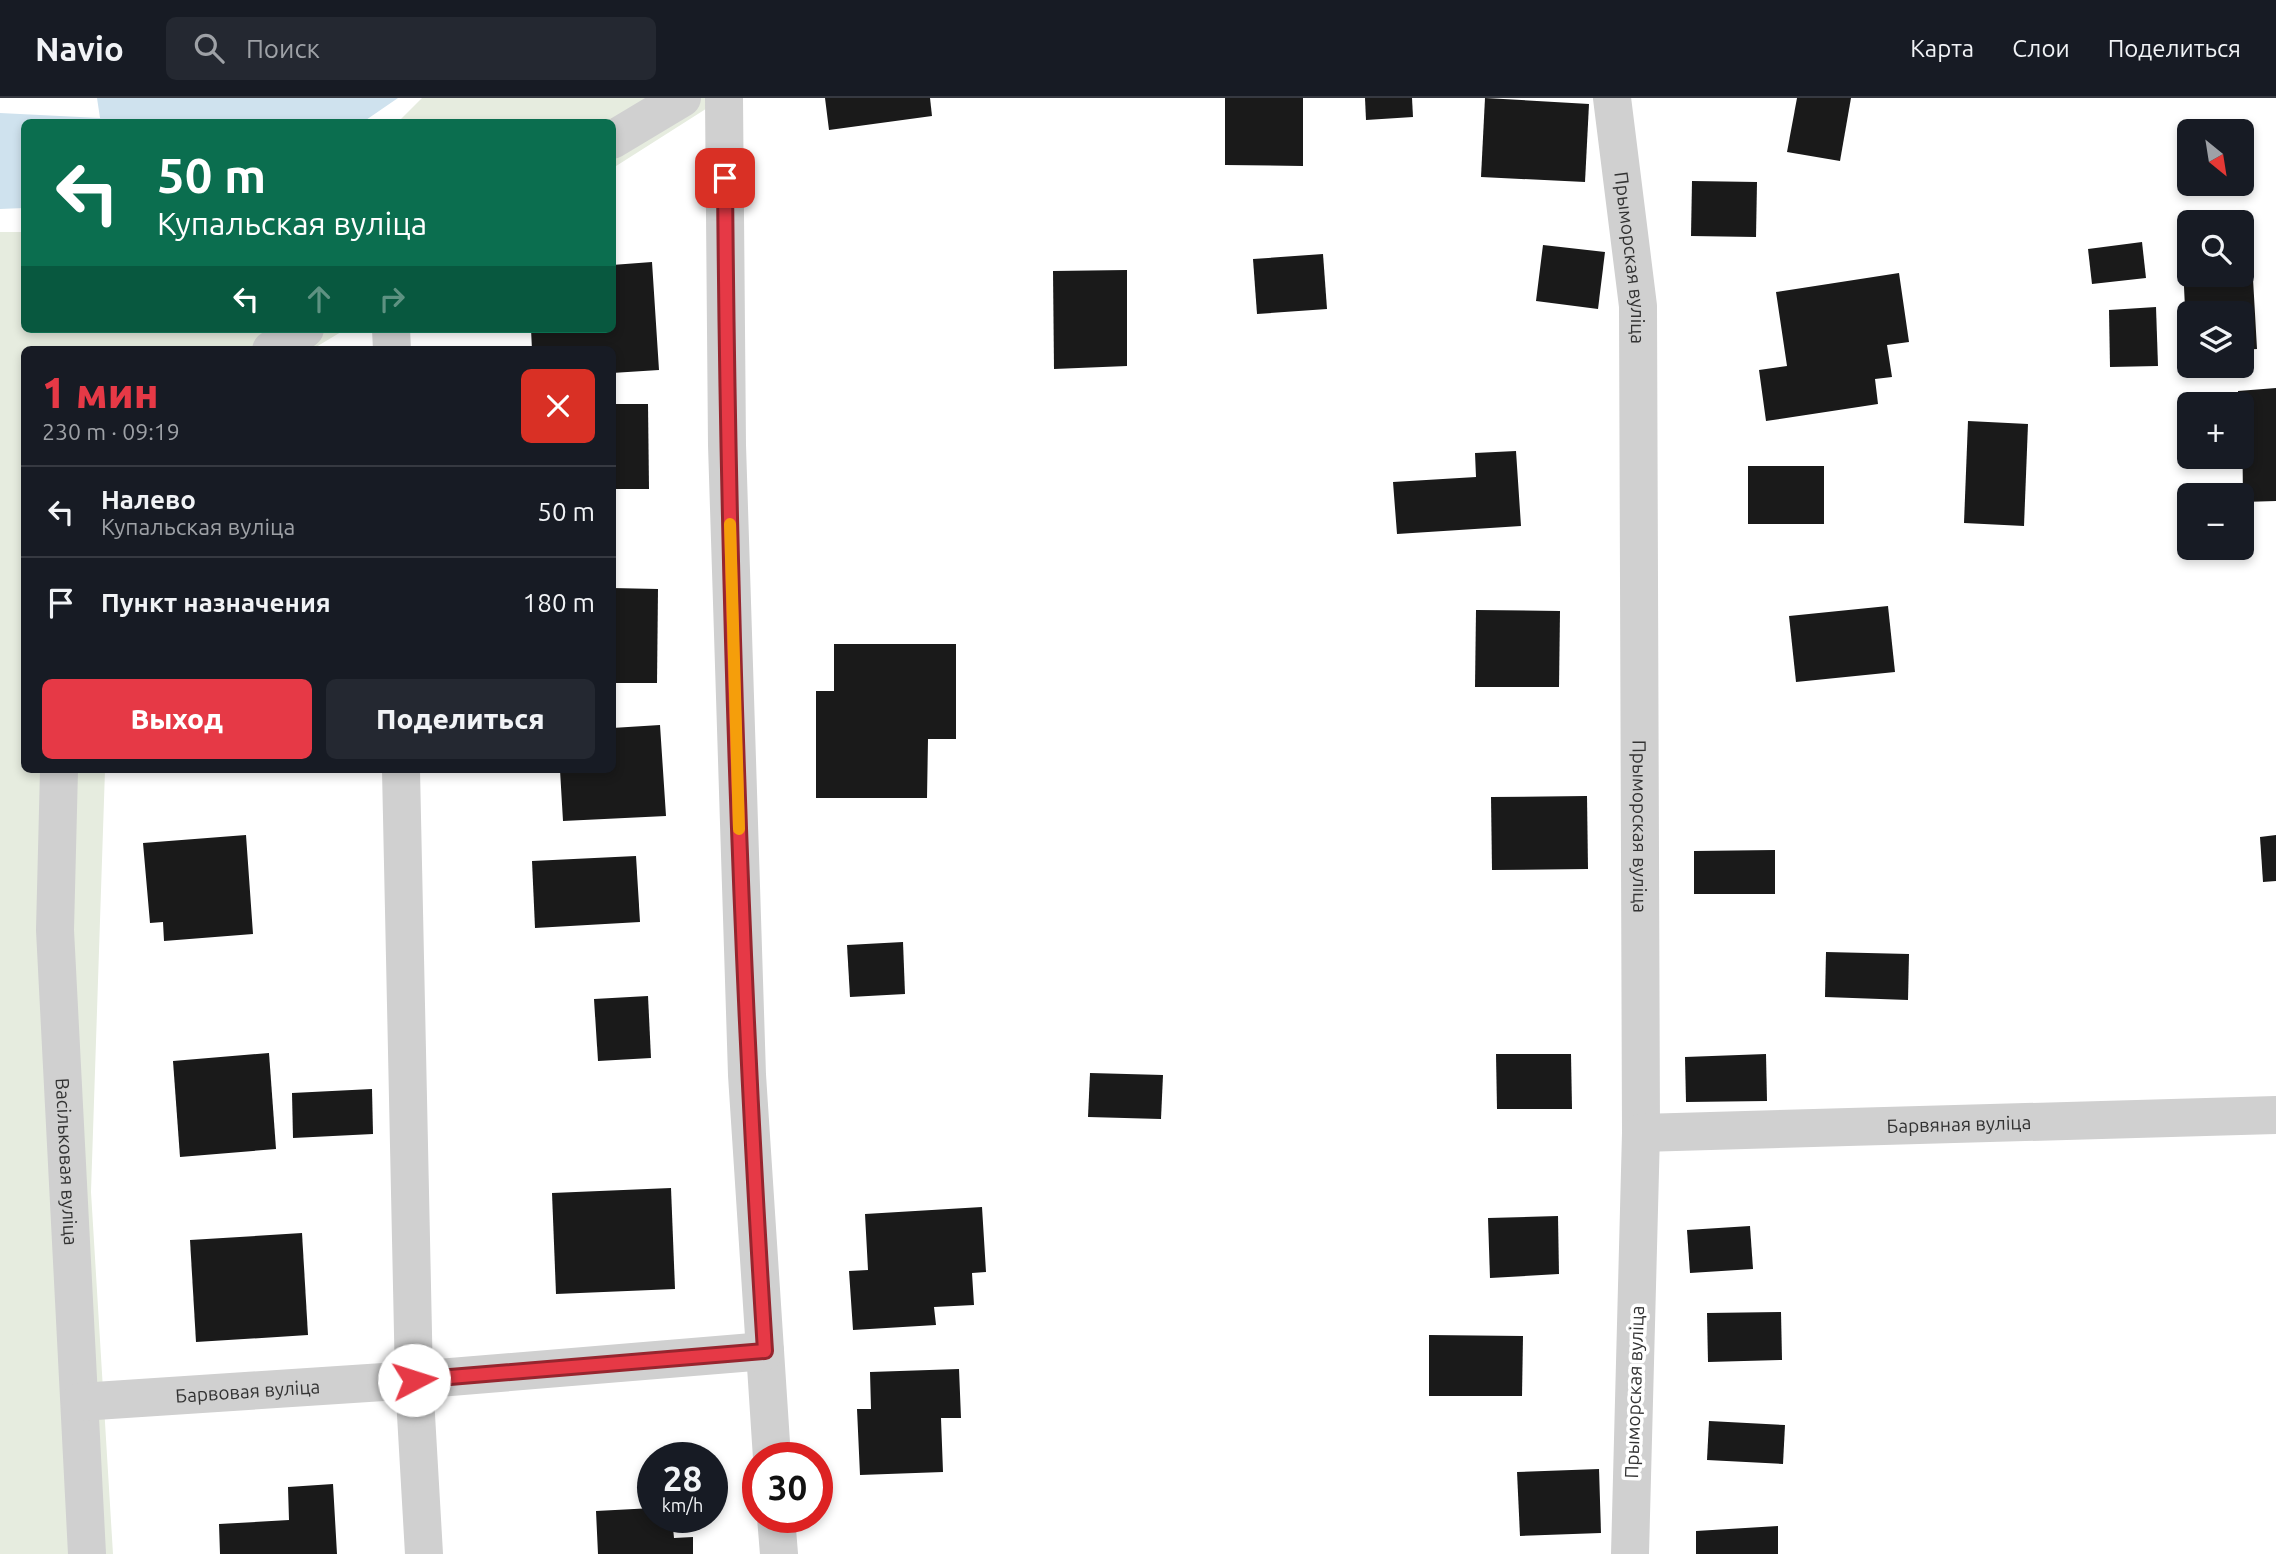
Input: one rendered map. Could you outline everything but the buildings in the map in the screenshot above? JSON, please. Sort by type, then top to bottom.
[{"type":"street","points":[[616,138],[682,98]]},
{"type":"street","points":[[724,98],[727,445],[747,1075],[771,1442]]},
{"type":"street","name":"Прыморская вуліца","points":[[1612,98],[1638,306],[1641,1133],[1630,1554]]},
{"type":"street","points":[[277,346],[298,333]]},
{"type":"street","name":"Васільковая вуліца","points":[[59,773],[55,930],[87,1554]]},
{"type":"street","points":[[401,773],[414,1380],[424,1554]]},
{"type":"street","name":"Барвяная вуліца","points":[[1641,1133],[2276,1115]]},
{"type":"street","name":"Барвовая вуліца","points":[[80,1402],[414,1380],[765,1351]]},
{"type":"street","points":[[777,1533],[779,1554]]},
{"type":"shaded area","points":[[422,98],[723,98],[616,166],[616,119],[401,119]]},
{"type":"shaded area","points":[[0,232],[21,232],[21,333],[339,333],[318,346],[21,346],[21,773],[105,773],[91,1192],[113,1554],[0,1554]]},
{"type":"water","points":[[97,98],[398,98],[367,119],[21,119],[21,208],[0,209],[0,113],[100,118]]},
{"type":"slow traffic","points":[[730,524],[739,829]]},
{"type":"route","points":[[414,1380],[765,1351],[747,1075],[727,445],[725,178]]}]
